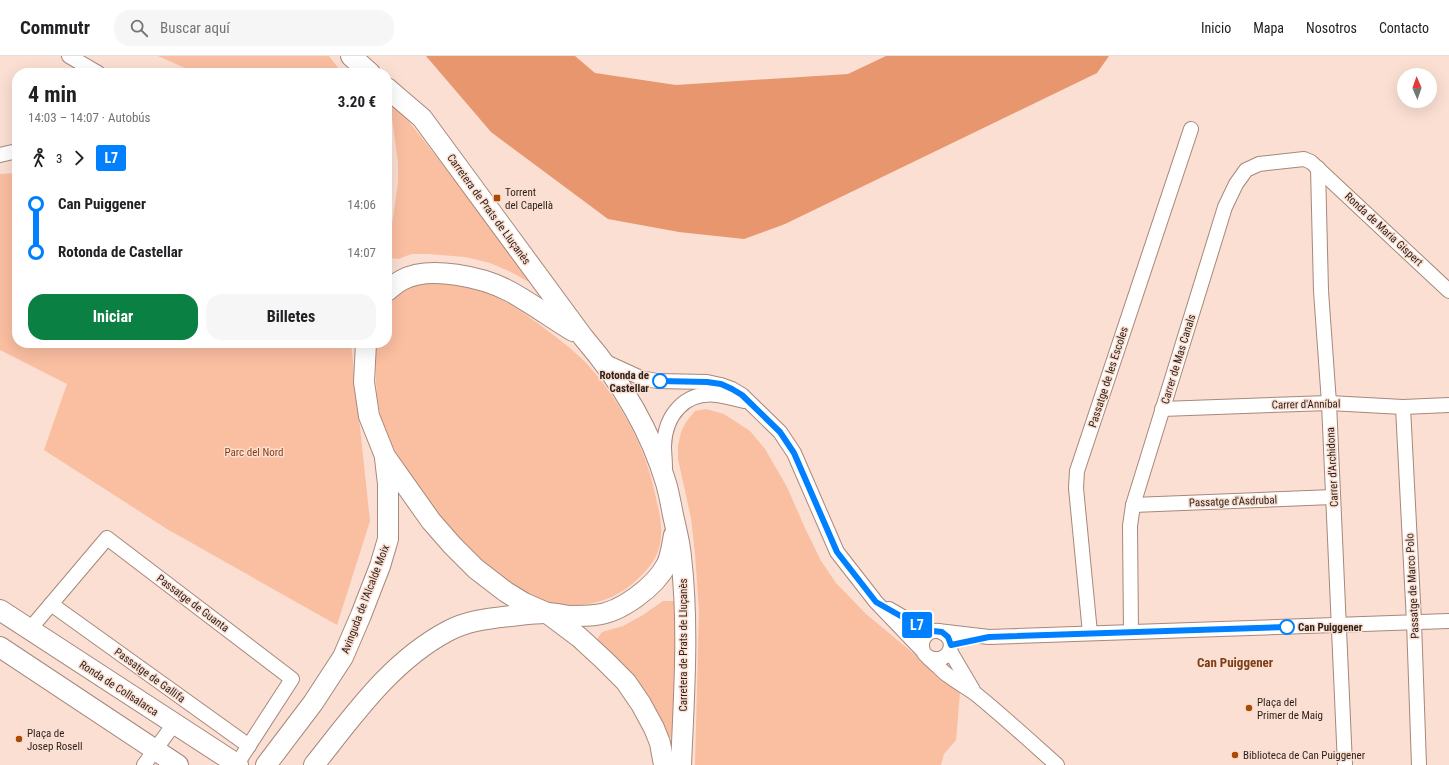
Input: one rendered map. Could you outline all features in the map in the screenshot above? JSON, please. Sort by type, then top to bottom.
[{"type":"street","points":[[351,56],[357,68]]},
{"type":"street","points":[[351,56],[364,68]]},
{"type":"street","points":[[76,64],[86,68]]},
{"type":"street","name":"Carretera de Prats de Lluçanès","points":[[392,92],[422,118],[583,337],[603,360],[644,427],[654,450],[666,484],[681,556],[684,598],[685,650],[681,765]]},
{"type":"street","name":"Passatge de les Escoles","points":[[1090,633],[1076,488],[1077,471],[1191,129]]},
{"type":"street","points":[[0,155],[12,152]]},
{"type":"street","name":"Carrer de Mas Canals","points":[[1131,632],[1130,526],[1132,505],[1225,207],[1236,184],[1246,170],[1259,164],[1304,159],[1311,162],[1318,168]]},
{"type":"street","name":"Ronda de Maria Gispert","points":[[1318,168],[1449,290]]},
{"type":"street","name":"Carrer d'Archidona","points":[[1318,168],[1322,291],[1330,403],[1345,765]]},
{"type":"street","name":"Carretera de Prats de Lluçanès","points":[[392,287],[401,280],[418,274],[440,273],[481,280],[510,291],[583,337]]},
{"type":"street","name":"Carretera de Prats de Lluçanès","points":[[366,348],[364,382],[369,416],[385,456],[431,521],[476,569],[506,592],[524,603],[547,613],[579,637],[626,682],[641,704],[654,728],[660,743],[664,765]]},
{"type":"street","points":[[603,360],[641,378],[657,381],[707,382],[721,384],[737,392],[780,432],[794,453],[837,552],[876,602],[947,675],[975,693],[1057,765]]},
{"type":"street","points":[[666,484],[664,446],[666,432],[675,412],[681,404],[691,398],[702,395],[716,395],[748,402]]},
{"type":"street","name":"Carrer d'Anníbal","points":[[1162,408],[1330,403],[1403,407],[1449,405]]},
{"type":"street","name":"Passatge de Marco Polo","points":[[1403,407],[1414,622],[1419,765]]},
{"type":"street","name":"Avinguda de l'Alcalde Moix","points":[[266,765],[313,703],[343,657],[380,566],[388,540],[388,484],[385,456]]},
{"type":"street","name":"Passatge d'Asdrubal","points":[[1132,505],[1333,497]]},
{"type":"street","name":"Carretera de Prats de Lluçanès","points":[[547,613],[570,616],[596,616],[621,606],[637,597],[657,579],[667,564],[672,550],[675,525]]},
{"type":"street","name":"Passatge de Guanta","points":[[30,629],[107,538],[292,678],[238,765]]},
{"type":"street","points":[[876,602],[920,627],[946,634],[950,641],[950,648],[961,671],[975,693]]},
{"type":"street","name":"Passatge de Gallifa","points":[[51,604],[249,746]]},
{"type":"street","name":"Ronda de Collsalarca","points":[[0,610],[238,765]]},
{"type":"street","points":[[314,765],[364,702],[398,667],[422,646],[450,630],[484,619],[547,613]]},
{"type":"street","points":[[989,637],[950,648],[945,657],[936,660],[925,653],[922,645],[925,636],[936,631],[989,637],[1340,626],[1449,621]]},
{"type":"street","points":[[0,647],[178,765]]},
{"type":"street","points":[[144,765],[174,724]]},
{"type":"green space","points":[[158,56],[329,56],[338,68],[185,68]]},
{"type":"green space","points":[[392,102],[395,104],[535,282],[529,282],[490,263],[465,257],[411,254],[399,259],[392,258],[392,224],[398,183],[398,163],[392,118]]},
{"type":"green space","name":"Parc del Nord","points":[[12,173],[12,348],[352,348],[370,521],[337,625],[167,529],[44,450],[67,384],[0,350],[0,174]]},
{"type":"green space","points":[[431,282],[460,285],[477,289],[501,299],[536,322],[568,346],[586,363],[618,404],[643,452],[653,485],[661,522],[660,544],[653,562],[641,576],[623,591],[605,600],[575,606],[555,604],[543,601],[530,595],[502,577],[477,556],[446,523],[421,492],[398,457],[389,439],[382,421],[376,388],[376,348],[392,348],[392,300],[407,286]]},
{"type":"green space","points":[[706,409],[724,414],[750,431],[765,449],[787,487],[821,561],[836,583],[866,614],[960,692],[956,740],[944,754],[941,765],[695,765],[699,611],[691,518],[678,459],[678,446],[681,432],[686,422],[695,411]]},
{"type":"green space","points":[[663,601],[675,601],[675,710],[670,738],[657,712],[632,673],[596,641],[602,632],[623,626],[643,615]]},
{"type":"shaded area","points":[[426,56],[575,56],[595,73],[676,85],[848,74],[886,56],[1109,56],[1097,73],[785,224],[744,239],[679,232],[608,219],[491,132]]},
{"type":"bus line","name":"L7","points":[[660,381],[707,382],[721,384],[742,395],[780,432],[794,453],[837,552],[876,602],[920,627],[946,634],[951,645],[989,637],[1287,627]]},
{"type":"place","name":"Torrent del Capellà","points":[[497,198]]},
{"type":"place","name":"Rotonda de Castellar","points":[[660,381]]},
{"type":"place","name":"Can Puiggener","points":[[1287,627]]},
{"type":"place","name":"Plaça del Primer de Maig","points":[[1249,708]]},
{"type":"place","name":"Plaça de Josep Rosell","points":[[19,739]]},
{"type":"place","name":"Biblioteca de Can Puiggener","points":[[1235,755]]},
{"type":"district","name":"Can Puiggener","points":[[1235,662]]}]
